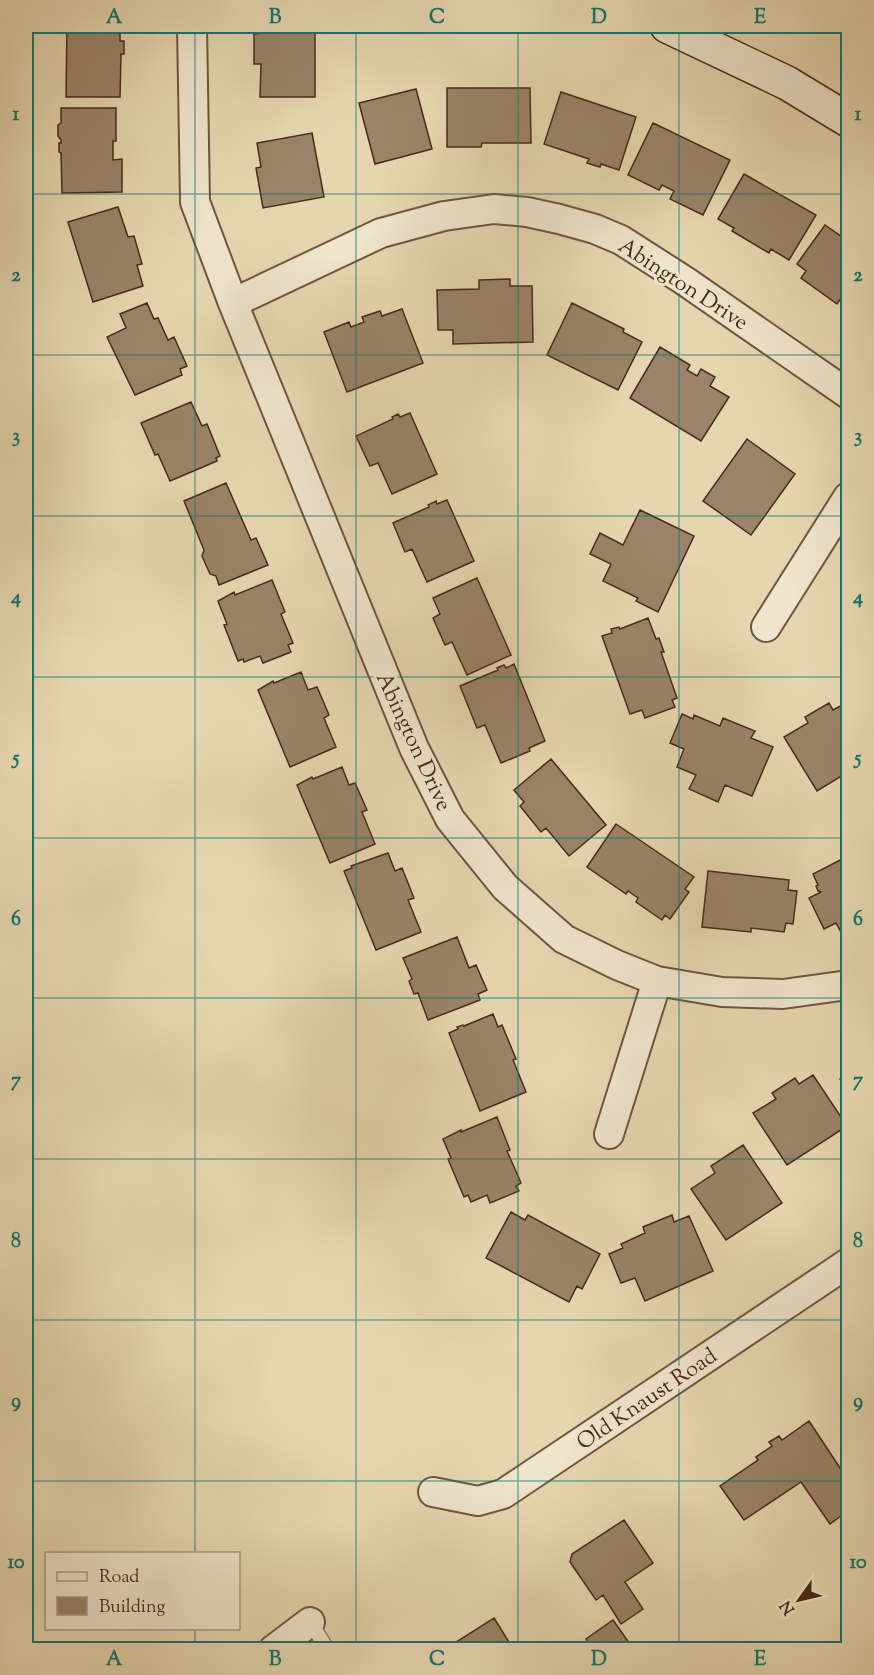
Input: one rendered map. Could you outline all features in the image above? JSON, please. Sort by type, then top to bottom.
[{"type":"main road","points":[[668,26],[787,83],[849,120]]},
{"type":"street","name":"Abington Drive","points":[[192,26],[195,202],[233,303],[414,748],[450,819],[505,887],[564,939],[617,965],[657,981],[722,992],[783,994],[849,985]]},
{"type":"street","name":"Abington Drive","points":[[233,303],[381,233],[454,215],[494,209],[527,212],[577,224],[621,240],[685,281],[849,394]]},
{"type":"street","points":[[766,627],[849,498]]},
{"type":"street","points":[[609,1134],[657,981]]},
{"type":"street","name":"Old Knaust Road","points":[[433,1492],[478,1502],[503,1494],[849,1263]]},
{"type":"street","points":[[273,1650],[310,1622]]},
{"type":"lane","points":[[310,1622],[328,1650]]},
{"type":"building","points":[[67,26],[120,26],[120,41],[124,41],[124,54],[121,54],[120,97],[66,97]]},
{"type":"building","points":[[261,26],[315,26],[315,97],[260,97],[261,64],[254,64],[254,34],[261,33]]},
{"type":"building","points":[[447,88],[530,88],[531,143],[482,143],[481,147],[447,147]]},
{"type":"building","points":[[416,89],[432,149],[375,164],[359,103]]},
{"type":"building","points":[[561,92],[636,117],[619,170],[601,164],[600,167],[587,163],[589,159],[544,144]]},
{"type":"building","points":[[61,108],[116,108],[116,141],[113,141],[113,160],[122,159],[122,192],[62,193],[61,153],[59,152],[61,140],[58,136]]},
{"type":"building","points":[[653,123],[730,160],[703,215],[670,199],[674,191],[662,185],[659,190],[628,175]]},
{"type":"building","points":[[312,133],[324,197],[263,208],[256,168],[261,167],[257,143]]},
{"type":"building","points":[[744,174],[816,215],[789,260],[771,249],[769,253],[732,231],[734,228],[718,219]]},
{"type":"building","points":[[118,207],[128,237],[134,236],[142,264],[137,265],[143,286],[93,302],[68,222]]},
{"type":"building","points":[[825,225],[848,241],[848,309],[843,305],[846,301],[841,298],[837,304],[801,278],[806,271],[797,264]]},
{"type":"building","points":[[510,279],[510,286],[532,286],[533,342],[453,344],[453,330],[438,330],[437,290],[479,289],[479,280]]},
{"type":"building","points":[[147,303],[154,319],[158,318],[168,340],[174,337],[187,366],[180,369],[182,375],[135,395],[107,337],[126,328],[120,314]]},
{"type":"building","points":[[572,303],[624,329],[623,332],[642,342],[618,390],[547,355]]},
{"type":"building","points":[[402,309],[423,363],[347,392],[324,332],[349,322],[351,327],[364,322],[362,317],[380,311],[382,316]]},
{"type":"building","points":[[660,347],[690,365],[687,370],[697,376],[701,369],[715,377],[710,386],[729,397],[701,441],[630,398]]},
{"type":"building","points":[[191,402],[202,426],[207,424],[220,456],[216,458],[217,461],[170,481],[141,423]]},
{"type":"building","points":[[410,413],[437,474],[392,494],[378,463],[370,466],[356,436],[393,419],[392,417],[398,414],[400,417]]},
{"type":"building","points":[[747,439],[795,474],[751,535],[703,501]]},
{"type":"building","points":[[226,483],[251,540],[256,538],[268,565],[219,585],[216,576],[210,574],[202,556],[204,550],[184,501]]},
{"type":"building","points":[[447,500],[474,561],[427,582],[412,549],[405,552],[393,523],[429,507],[428,505],[436,501],[437,504]]},
{"type":"building","points":[[640,510],[694,536],[658,612],[636,601],[638,598],[603,581],[611,564],[590,554],[600,533],[623,545]]},
{"type":"building","points":[[477,578],[511,655],[467,675],[452,642],[445,645],[433,618],[440,614],[433,598]]},
{"type":"building","points":[[272,580],[285,612],[281,614],[293,643],[288,645],[291,652],[263,663],[260,656],[244,662],[243,659],[238,661],[224,625],[227,624],[218,601],[234,592],[235,595]]},
{"type":"building","points":[[648,618],[656,639],[659,638],[664,652],[661,652],[677,698],[672,700],[675,707],[645,718],[642,710],[630,714],[602,636],[612,633],[611,629],[619,627],[620,629]]},
{"type":"building","points":[[514,664],[545,741],[529,748],[530,751],[501,763],[485,725],[477,728],[460,686],[498,670],[497,668],[504,665],[506,668]]},
{"type":"building","points":[[301,672],[308,690],[317,687],[329,715],[324,718],[336,747],[290,767],[258,690],[273,681],[274,683]]},
{"type":"building","points":[[848,702],[848,772],[817,791],[784,737],[808,723],[805,717],[829,703],[833,710]]},
{"type":"building","points":[[682,714],[693,719],[694,715],[720,726],[723,718],[755,731],[751,738],[773,747],[752,796],[725,785],[718,802],[689,789],[696,775],[677,767],[684,749],[670,743]]},
{"type":"building","points":[[551,759],[606,825],[569,856],[546,828],[541,832],[520,806],[524,802],[514,790]]},
{"type":"building","points":[[342,767],[349,785],[355,783],[367,810],[362,812],[375,844],[330,863],[297,785],[312,777],[313,779]]},
{"type":"building","points":[[616,824],[694,877],[685,889],[689,892],[670,919],[665,915],[662,920],[636,902],[638,898],[628,891],[626,894],[587,867]]},
{"type":"building","points":[[388,853],[395,871],[402,868],[414,898],[408,900],[421,932],[376,950],[344,871],[352,868],[351,866]]},
{"type":"building","points":[[848,856],[848,929],[841,932],[836,923],[824,929],[809,898],[821,892],[818,891],[813,874]]},
{"type":"building","points":[[708,871],[789,880],[788,890],[797,891],[793,924],[786,923],[784,932],[751,928],[751,932],[702,927]]},
{"type":"building","points":[[457,937],[469,968],[476,965],[487,990],[478,994],[480,1000],[428,1020],[418,993],[414,994],[409,981],[412,979],[403,958]]},
{"type":"building","points":[[493,1014],[498,1027],[502,1025],[526,1092],[480,1111],[449,1033],[458,1029],[457,1027]]},
{"type":"building","points":[[848,1073],[848,1093],[840,1079]]},
{"type":"building","points":[[813,1075],[847,1126],[787,1165],[753,1113],[776,1099],[772,1093],[795,1078],[799,1084]]},
{"type":"building","points":[[497,1117],[510,1150],[507,1151],[521,1183],[516,1186],[519,1191],[490,1203],[487,1195],[471,1202],[468,1195],[464,1197],[448,1159],[451,1158],[443,1139]]},
{"type":"building","points":[[743,1145],[782,1203],[726,1240],[691,1189],[715,1173],[711,1166]]},
{"type":"building","points":[[511,1212],[525,1220],[528,1215],[600,1254],[582,1289],[577,1286],[569,1302],[486,1258]]},
{"type":"building","points":[[672,1215],[674,1222],[689,1216],[713,1271],[645,1301],[635,1278],[621,1283],[609,1254],[623,1248],[621,1244],[645,1233],[643,1227]]},
{"type":"building","points":[[809,1421],[848,1480],[848,1518],[845,1521],[841,1516],[830,1524],[801,1482],[744,1520],[720,1486],[758,1460],[756,1457],[772,1446],[769,1442],[779,1436],[782,1440]]},
{"type":"building","points":[[624,1520],[653,1563],[625,1582],[643,1609],[621,1624],[603,1595],[596,1600],[570,1562],[572,1554]]},
{"type":"building","points":[[494,1618],[512,1647],[508,1650],[456,1650],[453,1644]]},
{"type":"building","points":[[613,1620],[632,1647],[638,1643],[643,1650],[593,1650],[586,1639]]}]
